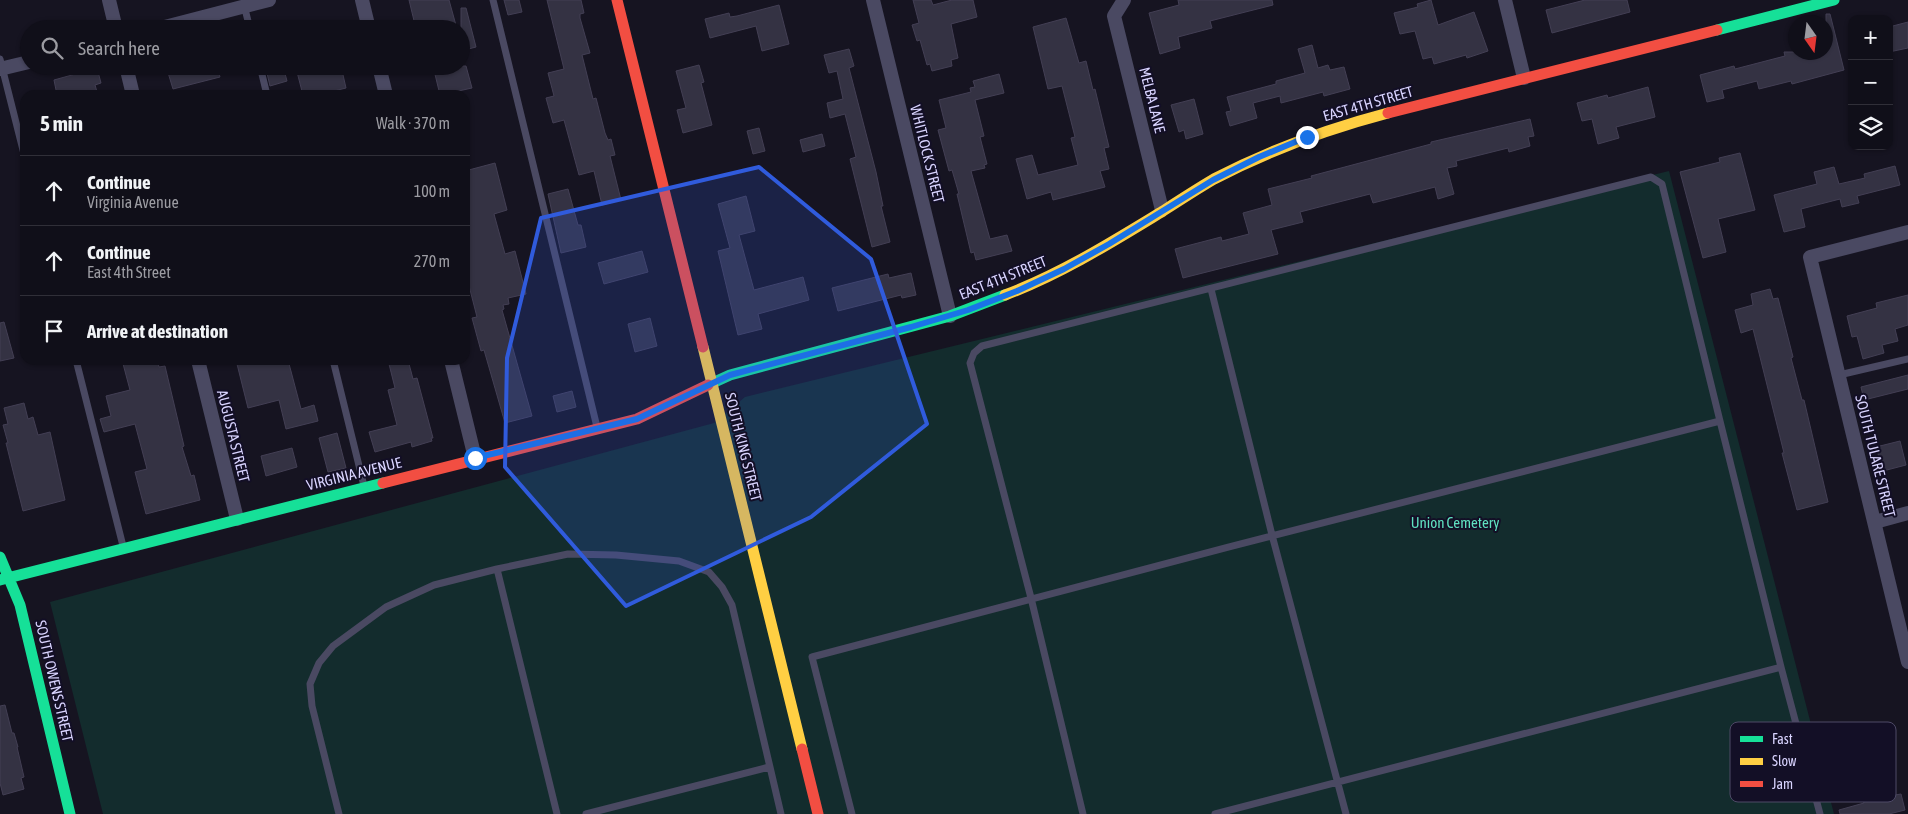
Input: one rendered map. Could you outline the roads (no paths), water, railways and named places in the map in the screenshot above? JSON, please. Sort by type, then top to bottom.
[{"type":"street","points":[[109,0],[114,20]]},
{"type":"street","points":[[187,20],[244,3],[270,0]]},
{"type":"street","points":[[362,0],[367,20]]},
{"type":"street","name":"SOUTH KING STREET","points":[[616,0],[818,814]]},
{"type":"street","name":"WHITLOCK STREET","points":[[873,0],[950,316]]},
{"type":"street","name":"MELBA LANE","points":[[1124,0],[1114,16],[1162,210]]},
{"type":"street","points":[[1504,0],[1524,78]]},
{"type":"street","name":"EAST 4TH STREET","points":[[712,384],[730,375],[950,316],[1017,291],[1064,269],[1109,244],[1213,180],[1259,157],[1307,137],[1357,121],[1834,0]]},
{"type":"street","points":[[1,65],[20,63]]},
{"type":"street","points":[[128,75],[132,90]]},
{"type":"street","points":[[381,75],[385,90]]},
{"type":"street","name":"SOUTH TULARE STREET","points":[[1908,232],[1810,257],[1906,646],[1908,662]]},
{"type":"street","name":"AUGUSTA STREET","points":[[199,365],[237,519]]},
{"type":"street","points":[[452,365],[475,458]]},
{"type":"street","name":"VIRGINIA AVENUE","points":[[4,578],[475,458],[637,419],[712,384]]},
{"type":"street","points":[[1875,522],[1908,513]]},
{"type":"street","name":"SOUTH OWENS STREET","points":[[0,557],[4,578],[20,605],[70,814]]},
{"type":"lane","points":[[493,0],[598,428]]},
{"type":"lane","points":[[244,3],[248,20]]},
{"type":"lane","points":[[1,65],[20,139]]},
{"type":"lane","points":[[262,75],[266,90]]},
{"type":"lane","points":[[1083,814],[1031,598],[970,363],[974,353],[982,346],[1651,177],[1662,184],[1796,722]]},
{"type":"lane","points":[[1211,289],[1272,534],[1346,814]]},
{"type":"lane","points":[[1839,375],[1908,359]]},
{"type":"lane","points":[[77,365],[124,548]]},
{"type":"lane","points":[[334,365],[364,486]]},
{"type":"lane","points":[[852,814],[812,658],[1272,534],[1720,421]]},
{"type":"lane","points":[[339,814],[312,706],[310,684],[319,663],[333,646],[386,607],[434,585],[568,554],[616,554],[679,561],[709,572],[722,587],[732,605],[781,814]]},
{"type":"lane","points":[[497,569],[557,814]]},
{"type":"lane","points":[[1215,814],[1781,667]]},
{"type":"lane","points":[[586,814],[769,767]]},
{"type":"park label","name":"Union Cemetery","points":[[1455,523]]}]
